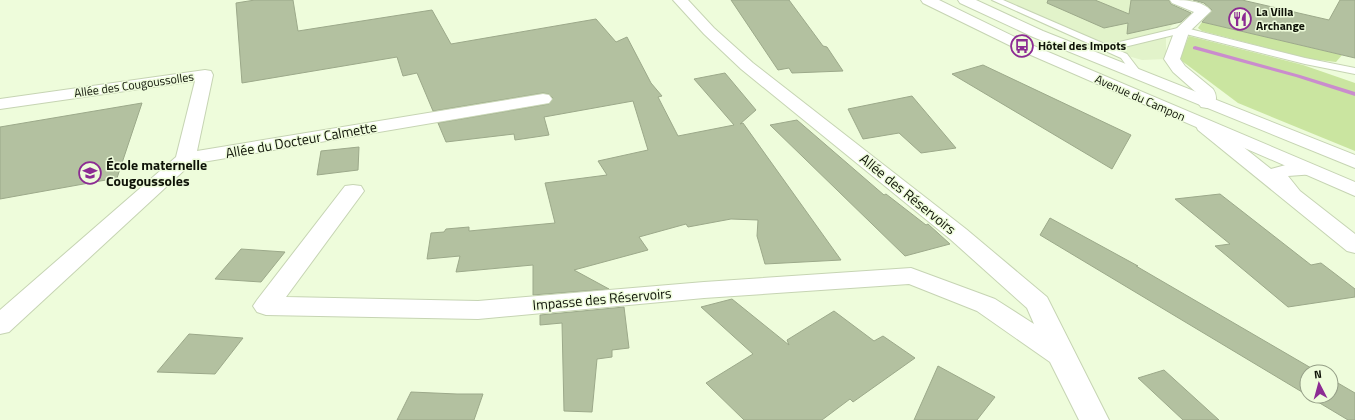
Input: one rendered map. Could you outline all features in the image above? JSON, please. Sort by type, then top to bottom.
[{"type":"street","name":"Allée des Réservoirs","points":[[680,0],[709,31],[747,66],[958,234],[1038,303],[1061,356],[1094,420]]},
{"type":"street","name":"Avenue du Campon","points":[[928,0],[1022,46],[1355,190]]},
{"type":"street","name":"Avenue du Campon","points":[[965,0],[1038,34],[1355,162]]},
{"type":"street","points":[[1177,0],[1204,11],[1182,30],[1172,59],[1179,69],[1207,93],[1207,103]]},
{"type":"street","name":"Allée des Cougoussolles","points":[[0,104],[205,75],[185,159]]},
{"type":"street","name":"Allée du Docteur Calmette","points":[[185,159],[543,99]]},
{"type":"street","points":[[1205,126],[1355,246]]},
{"type":"street","points":[[0,324],[185,159]]},
{"type":"street","points":[[1289,192],[1277,176],[1279,172],[1293,169],[1308,170]]},
{"type":"street","name":"Impasse des Réservoirs","points":[[353,191],[266,306],[478,310],[704,290],[911,276],[986,305],[1061,356]]},
{"type":"lane","points":[[996,0],[1124,56],[1138,75]]},
{"type":"lane","points":[[1108,48],[1182,30],[1305,61],[1355,71]]},
{"type":"shaded area","points":[[990,0],[1153,0],[1189,15],[1171,26],[1166,38],[1166,59],[1142,60],[1107,50],[1058,31]]},
{"type":"green space","points":[[1202,22],[1342,55],[1336,62],[1310,59],[1202,31],[1198,28]]},
{"type":"green space","points":[[1189,36],[1303,65],[1355,83],[1355,151],[1238,103],[1182,61],[1180,57]]},
{"type":"building","points":[[255,0],[293,0],[298,31],[432,10],[451,44],[596,19],[616,42],[627,37],[651,83],[662,96],[658,97],[678,136],[734,125],[694,79],[725,73],[756,110],[740,124],[743,123],[841,260],[765,264],[757,236],[758,220],[731,219],[688,227],[686,224],[639,237],[648,250],[574,270],[609,289],[533,295],[533,265],[456,272],[460,256],[427,259],[431,233],[444,232],[446,229],[469,227],[469,231],[555,223],[545,183],[607,175],[598,161],[648,150],[633,101],[544,117],[549,135],[515,140],[514,134],[446,142],[438,123],[549,104],[553,98],[549,94],[543,93],[433,111],[417,73],[403,76],[397,57],[242,83],[236,3]]},
{"type":"building","points":[[731,0],[789,0],[823,46],[827,47],[843,71],[792,73],[789,68],[778,70]]},
{"type":"building","points":[[1048,0],[1095,0],[1129,14],[1131,0],[1169,0],[1171,4],[1191,13],[1181,22],[1127,34],[1128,23],[1104,28],[1047,3]]},
{"type":"building","points":[[1193,0],[1242,0],[1329,20],[1340,0],[1355,0],[1355,58],[1202,22],[1212,10],[1204,3]]},
{"type":"building","points":[[983,65],[1131,135],[1112,169],[952,74]]},
{"type":"building","points":[[912,96],[956,148],[921,153],[899,133],[863,139],[848,109]]},
{"type":"building","points":[[142,103],[117,178],[0,199],[0,127]]},
{"type":"building","points":[[797,120],[884,195],[886,194],[926,225],[928,224],[950,244],[905,256],[770,125]]},
{"type":"building","points":[[359,147],[358,170],[317,175],[321,151]]},
{"type":"building","points":[[1220,194],[1311,265],[1321,263],[1355,289],[1355,297],[1288,307],[1215,246],[1230,244],[1175,199]]},
{"type":"building","points":[[1050,218],[1138,266],[1136,266],[1304,364],[1299,364],[1299,390],[1040,235]]},
{"type":"building","points":[[241,249],[285,252],[261,282],[215,279]]},
{"type":"building","points":[[732,299],[789,345],[787,340],[834,311],[874,341],[883,336],[915,358],[853,402],[850,399],[822,420],[744,420],[706,383],[753,354],[701,307]]},
{"type":"building","points":[[624,307],[629,348],[612,350],[612,357],[597,359],[592,412],[564,411],[562,323],[540,325],[540,315]]},
{"type":"building","points":[[189,334],[243,338],[215,374],[157,372]]},
{"type":"building","points":[[938,366],[995,397],[977,420],[914,420]]},
{"type":"building","points":[[1164,370],[1219,420],[1183,420],[1138,378]]},
{"type":"building","points":[[1339,384],[1355,393],[1355,420],[1348,420],[1321,404],[1339,404]]},
{"type":"building","points":[[411,392],[483,394],[474,420],[397,420]]},
{"type":"waterway","points":[[1195,48],[1298,76],[1355,94]]},
{"type":"place","name":"La Villa Archange","points":[[1240,19]]},
{"type":"place","name":"Hôtel des Impots","points":[[1022,46]]},
{"type":"place","name":"École maternelle Cougoussoles","points":[[90,173]]}]
